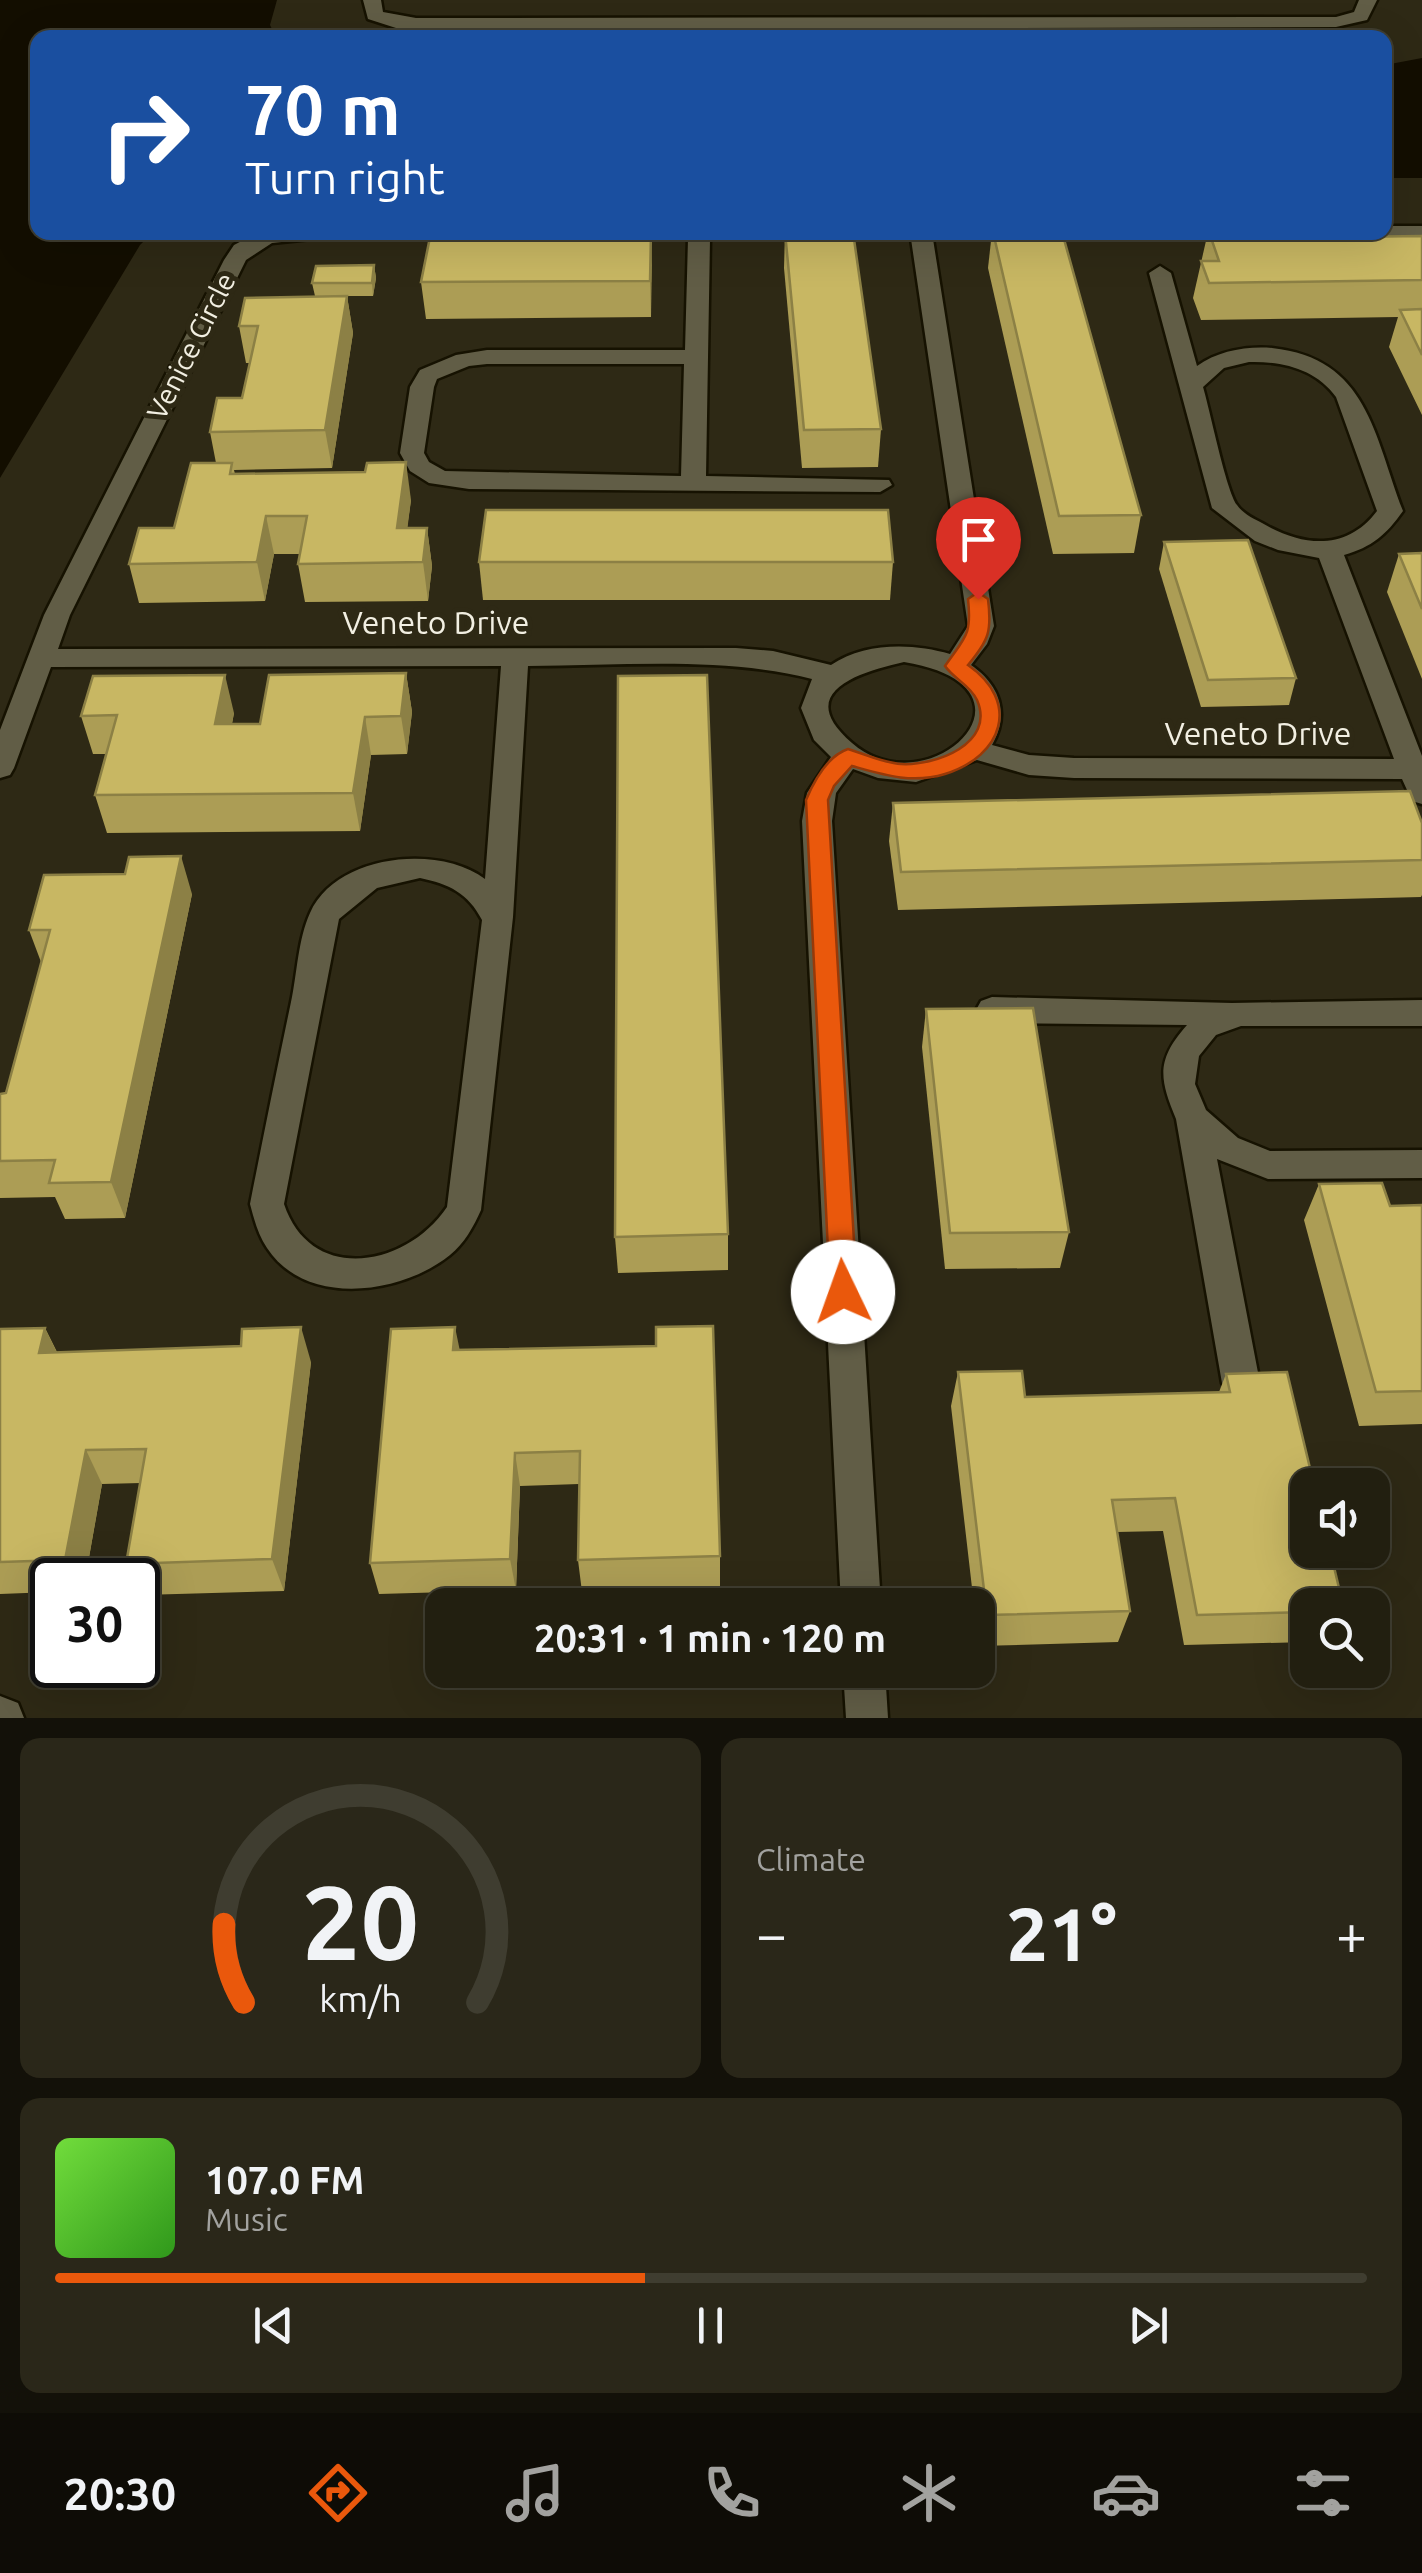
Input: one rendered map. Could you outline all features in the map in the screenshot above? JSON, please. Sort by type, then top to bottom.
[{"type":"street","points":[[372,0],[374,15],[396,23],[890,30],[1336,22],[1362,16],[1368,0]]},
{"type":"street","points":[[885,0],[890,30]]},
{"type":"street","points":[[1392,232],[1422,232]]},
{"type":"street","name":"Venice Circle","points":[[0,768],[39,658],[94,540],[242,250],[261,240]]},
{"type":"street","points":[[693,484],[694,357],[702,240]]},
{"type":"street","points":[[922,240],[981,626],[974,644],[955,666]]},
{"type":"street","points":[[1160,273],[1225,508],[1246,529],[1279,544],[1329,549],[1354,546],[1380,532],[1390,512],[1344,390],[1324,372],[1294,359],[1258,354],[1226,358],[1202,370],[1192,387]]},
{"type":"street","points":[[694,357],[487,357],[443,367],[428,375],[422,387],[412,453],[419,466],[438,478],[468,482],[880,485]]},
{"type":"street","points":[[1329,549],[1419,778]]},
{"type":"street","points":[[904,653],[955,666],[972,678],[989,702],[989,729],[975,750],[940,768],[900,772],[848,757],[830,744],[815,719],[817,693],[831,674],[866,656],[904,653]]},
{"type":"street","name":"Veneto Drive","points":[[39,658],[736,657],[773,660],[831,674]]},
{"type":"street","points":[[498,920],[484,893],[457,874],[420,867],[381,872],[346,890],[324,915],[267,1204],[280,1239],[310,1264],[352,1275],[400,1267],[439,1244],[464,1210],[498,920],[515,658]]},
{"type":"street","name":"Veneto Drive","points":[[975,750],[1029,765],[1074,768],[1419,778]]},
{"type":"street","points":[[848,757],[824,782],[817,800],[817,821],[860,1588]]},
{"type":"street","points":[[958,1009],[1422,1013]]},
{"type":"street","points":[[1240,1013],[1205,1026],[1183,1052],[1178,1084],[1193,1119],[1240,1383]]},
{"type":"street","points":[[1193,1119],[1226,1148],[1268,1164],[1422,1164]]},
{"type":"street","points":[[865,1688],[867,1718]]},
{"type":"shaded area","points":[[0,0],[277,0],[270,25],[272,30],[30,30],[30,240],[145,240],[0,478]]},
{"type":"shaded area","points":[[1422,58],[1422,178],[1392,178],[1392,64]]},
{"type":"building","points":[[1392,236],[1422,236],[1422,280],[1209,283],[1201,261],[1219,261],[1212,240],[1392,240]]},
{"type":"building","points":[[429,240],[651,240],[650,281],[421,282]]},
{"type":"building","points":[[786,240],[854,240],[881,429],[804,430]]},
{"type":"building","points":[[995,240],[1064,240],[1141,515],[1059,516]]},
{"type":"building","points":[[374,265],[372,283],[312,283],[316,266]]},
{"type":"building","points":[[347,296],[325,430],[210,432],[217,398],[242,398],[258,326],[239,326],[245,298]]},
{"type":"building","points":[[1422,309],[1422,355],[1400,310]]},
{"type":"building","points":[[406,462],[397,528],[427,528],[423,562],[298,564],[307,516],[266,516],[257,562],[129,564],[139,528],[174,528],[191,463],[232,463],[230,474],[365,472],[367,463]]},
{"type":"building","points":[[486,510],[888,510],[893,562],[479,562]]},
{"type":"building","points":[[1248,540],[1296,678],[1208,680],[1164,542]]},
{"type":"building","points":[[1422,553],[1422,609],[1399,554]]},
{"type":"building","points":[[406,673],[401,716],[365,717],[353,793],[95,795],[117,715],[81,716],[93,676],[225,675],[215,724],[260,724],[269,675]]},
{"type":"building","points":[[707,675],[728,1234],[615,1237],[618,676]]},
{"type":"building","points":[[1410,791],[1422,823],[1422,860],[901,872],[893,803]]},
{"type":"building","points":[[181,856],[111,1182],[49,1183],[55,1160],[0,1161],[0,1094],[6,1093],[50,930],[29,930],[44,875],[125,874],[129,857]]},
{"type":"building","points":[[1033,1008],[1069,1232],[950,1233],[926,1009]]},
{"type":"building","points":[[1382,1183],[1390,1206],[1422,1205],[1422,1391],[1376,1392],[1319,1184]]},
{"type":"building","points":[[713,1326],[720,1556],[578,1560],[580,1451],[515,1453],[510,1559],[370,1563],[391,1329],[455,1327],[453,1350],[656,1346],[656,1327]]},
{"type":"building","points":[[301,1327],[272,1559],[160,1563],[160,1558],[127,1558],[146,1449],[86,1450],[65,1558],[0,1562],[0,1329],[45,1328],[39,1353],[241,1346],[242,1329]]},
{"type":"building","points":[[1022,1371],[1025,1397],[1230,1392],[1226,1374],[1287,1372],[1310,1468],[1290,1468],[1290,1568],[1334,1568],[1339,1588],[1290,1588],[1290,1612],[1197,1615],[1175,1498],[1112,1500],[1130,1611],[995,1615],[995,1588],[984,1588],[958,1372]]},
{"type":"route","points":[[843,1292],[817,800],[824,782],[848,757],[861,764],[900,772],[940,768],[975,750],[989,729],[989,702],[972,678],[955,666],[974,644],[981,626],[978,599]]}]
